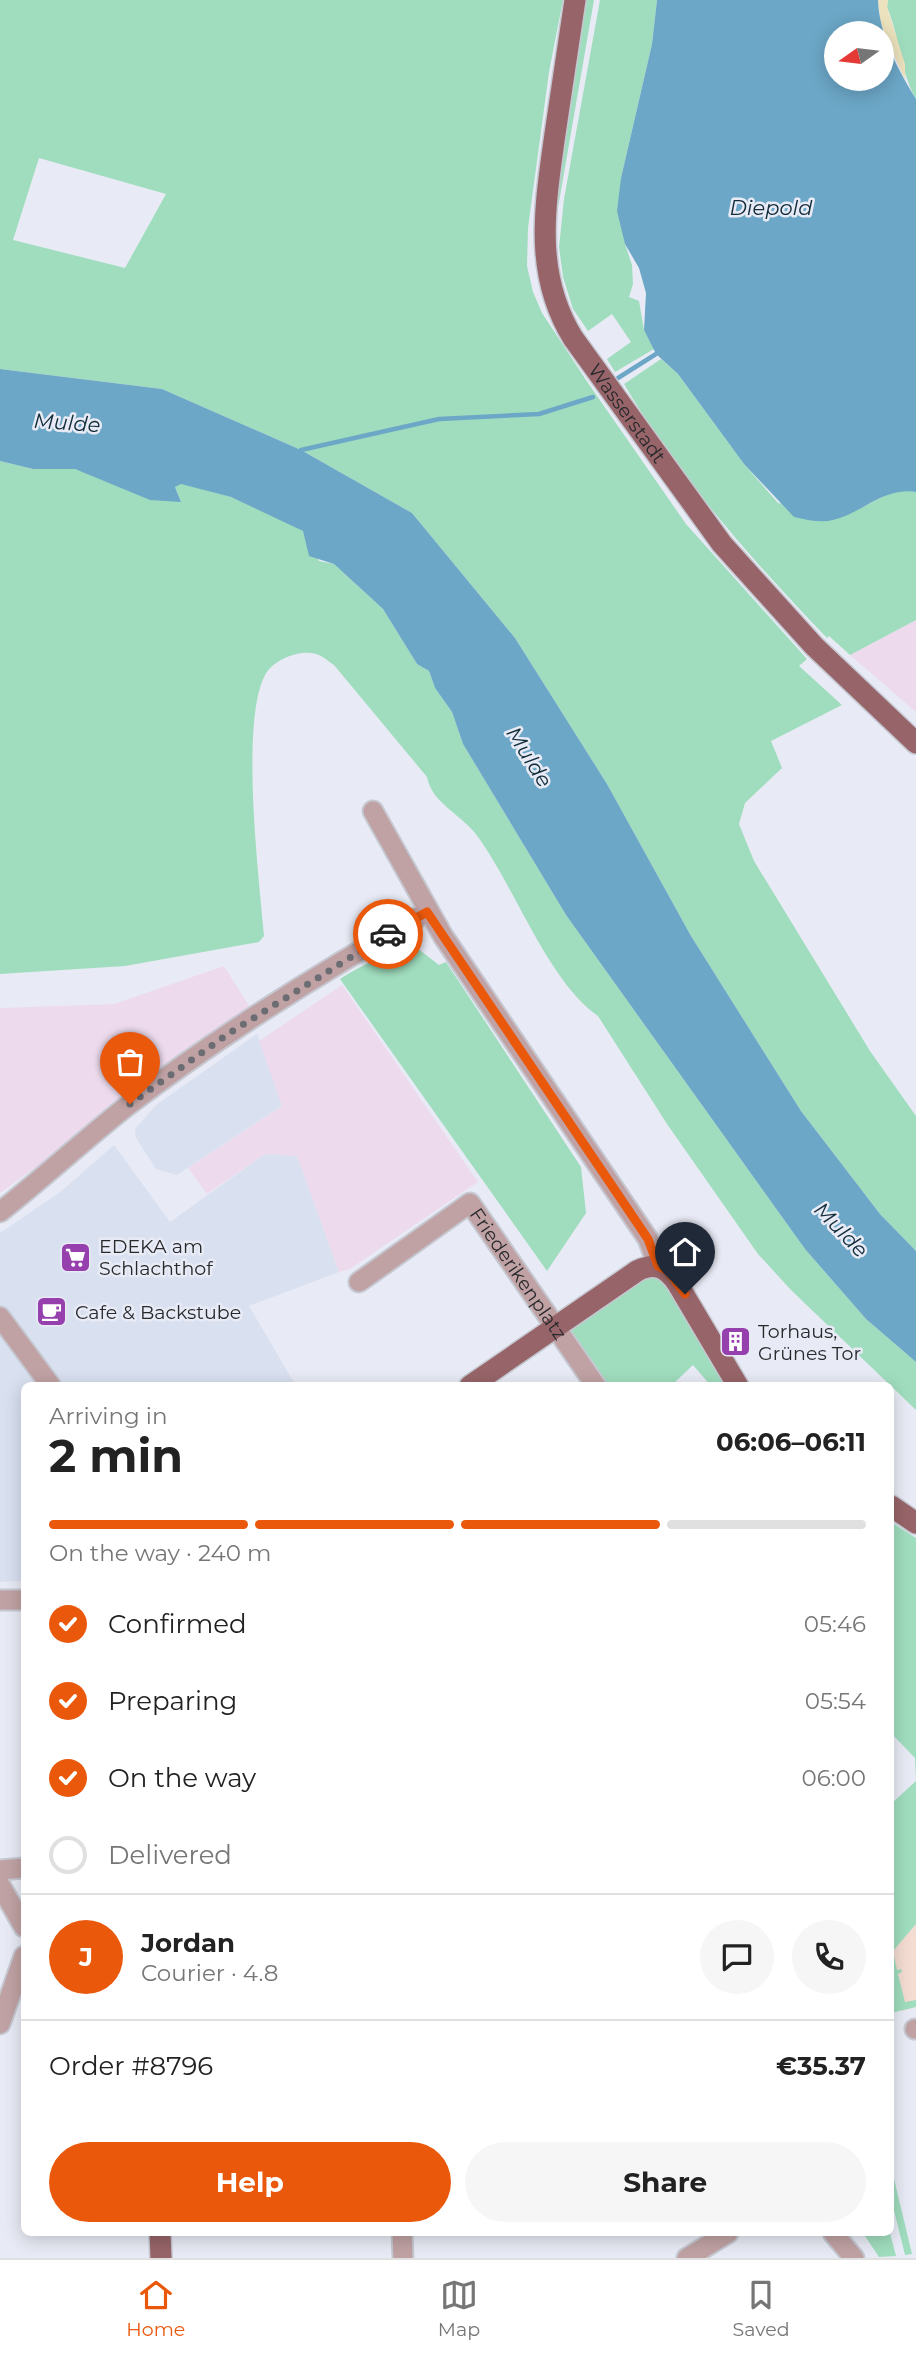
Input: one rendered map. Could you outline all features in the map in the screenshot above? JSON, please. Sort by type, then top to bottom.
[{"type":"main road","name":"Wasserstadt","points":[[575,0],[544,214],[546,270],[555,301],[573,338],[722,544],[814,646],[916,743]]},
{"type":"main road","points":[[476,1382],[637,1271],[658,1266],[668,1271],[677,1283],[736,1382]]},
{"type":"main road","points":[[894,1508],[916,1523]]},
{"type":"main road","points":[[160,2236],[160,2258]]},
{"type":"street","points":[[373,811],[427,912],[648,1239],[658,1266]]},
{"type":"street","points":[[0,1212],[106,1123],[186,1063],[358,951],[427,912]]},
{"type":"street","name":"Friederikenplatz","points":[[359,1282],[470,1203],[593,1382]]},
{"type":"street","points":[[0,1317],[48,1382]]},
{"type":"street","points":[[0,1600],[21,1600]]},
{"type":"street","points":[[0,1870],[21,1868]]},
{"type":"street","points":[[0,1885],[21,1922]]},
{"type":"street","points":[[0,2024],[21,1964]]},
{"type":"street","points":[[402,2236],[403,2258]]},
{"type":"street","points":[[687,2258],[723,2236]]},
{"type":"street","points":[[836,2236],[854,2258]]},
{"type":"shaded area","points":[[916,620],[916,712],[850,655]]},
{"type":"shaded area","points":[[224,966],[253,1012],[0,1193],[0,1008],[114,1004]]},
{"type":"shaded area","points":[[342,985],[478,1182],[350,1269],[339,1272],[297,1156],[265,1154],[207,1194],[188,1168],[282,1106],[259,1041]]},
{"type":"shaded area","points":[[257,1034],[283,1105],[177,1175],[156,1169],[136,1138],[135,1129],[156,1105]]},
{"type":"shaded area","points":[[114,1145],[170,1222],[265,1154],[297,1155],[339,1272],[249,1306],[294,1382],[21,1382],[21,1581],[0,1582],[0,1233],[59,1193]]},
{"type":"shaded area","points":[[916,1924],[916,2007],[902,2011],[894,1958],[894,1950]]},
{"type":"green space","points":[[0,0],[563,0],[549,72],[528,228],[527,266],[533,292],[542,313],[588,383],[686,524],[807,659],[799,666],[842,705],[771,741],[782,768],[745,803],[739,824],[754,861],[870,1051],[916,1116],[916,1251],[880,1214],[801,1111],[691,936],[607,784],[515,638],[412,513],[301,450],[162,389],[0,369]],"holes":[[[39,158],[166,194],[125,268],[13,240]]]},
{"type":"green space","points":[[585,0],[594,0],[555,225],[551,223]]},
{"type":"green space","points":[[600,0],[657,0],[652,44],[621,178],[625,244],[632,265],[633,284],[629,297],[639,301],[644,330],[654,349],[615,372],[607,359],[631,342],[612,314],[588,331],[573,309],[563,277],[559,247],[564,199]]},
{"type":"green space","points":[[888,0],[916,0],[916,99],[903,65],[894,21],[887,7]]},
{"type":"green space","points":[[661,359],[678,374],[744,464],[778,503],[847,515],[890,493],[903,490],[916,492],[916,620],[850,655],[829,636],[827,638],[718,517],[669,453],[624,384]]},
{"type":"green space","points":[[0,461],[33,469],[75,469],[181,502],[175,487],[181,483],[231,497],[279,517],[303,531],[319,561],[334,564],[383,609],[417,664],[429,671],[435,688],[452,712],[463,744],[566,915],[805,1249],[866,1319],[916,1362],[916,1410],[894,1389],[894,1382],[887,1382],[791,1290],[758,1254],[667,1124],[598,1016],[563,980],[475,833],[440,801],[427,777],[334,665],[321,656],[302,653],[280,660],[265,675],[258,698],[252,763],[264,936],[259,942],[125,966],[0,974]]},
{"type":"green space","points":[[417,948],[439,965],[446,962],[581,1167],[586,1213],[547,1271],[340,979],[377,959]]},
{"type":"green space","points":[[651,1276],[661,1278],[669,1285],[728,1382],[708,1382],[693,1365],[675,1382],[599,1382],[567,1335],[567,1326],[633,1282]]},
{"type":"green space","points":[[894,1524],[916,1538],[916,1780],[915,1758],[894,1736]]},
{"type":"green space","points":[[916,1781],[916,1924],[894,1950],[894,1801]]},
{"type":"green space","points":[[894,1956],[897,1970],[901,1969],[902,1972],[898,1974],[905,2002],[916,2000],[916,2007],[894,2012]]},
{"type":"green space","points":[[894,2179],[912,2254],[905,2255],[894,2210]]},
{"type":"green space","points":[[865,2236],[891,2236],[896,2256],[879,2257]]},
{"type":"sand","points":[[878,0],[888,0],[887,7],[891,21],[881,21]]},
{"type":"sand","points":[[894,29],[905,64],[905,80],[894,55]]},
{"type":"water","name":"Diepold","points":[[657,0],[878,0],[881,21],[824,21],[824,91],[894,91],[894,59],[916,99],[916,492],[893,493],[833,520],[809,520],[794,517],[744,464],[678,374],[656,354],[644,330],[646,293],[639,268],[625,244],[617,211],[621,178],[652,44]]},
{"type":"water","name":"Mulde","points":[[0,369],[162,389],[301,450],[412,513],[515,638],[607,784],[691,936],[801,1111],[880,1214],[916,1251],[916,1362],[866,1319],[805,1249],[566,915],[463,744],[452,712],[435,688],[429,671],[417,664],[383,609],[334,564],[309,556],[303,531],[231,497],[181,484],[175,487],[181,502],[150,500],[75,469],[33,469],[0,461]]},
{"type":"waterway","points":[[618,378],[656,354]]},
{"type":"waterway","points":[[301,450],[439,419],[539,414],[593,397]]},
{"type":"way so far","points":[[130,1104],[228,1034],[388,934]]},
{"type":"place","name":"EDEKA am Schlachthof","points":[[76,1257]]},
{"type":"place","name":"Cafe & Backstube","points":[[52,1312]]},
{"type":"place","name":"Torhaus, Grünes Tor","points":[[735,1342]]},
{"type":"route","points":[[388,934],[427,912],[648,1239],[658,1266],[668,1271],[685,1294]]}]
